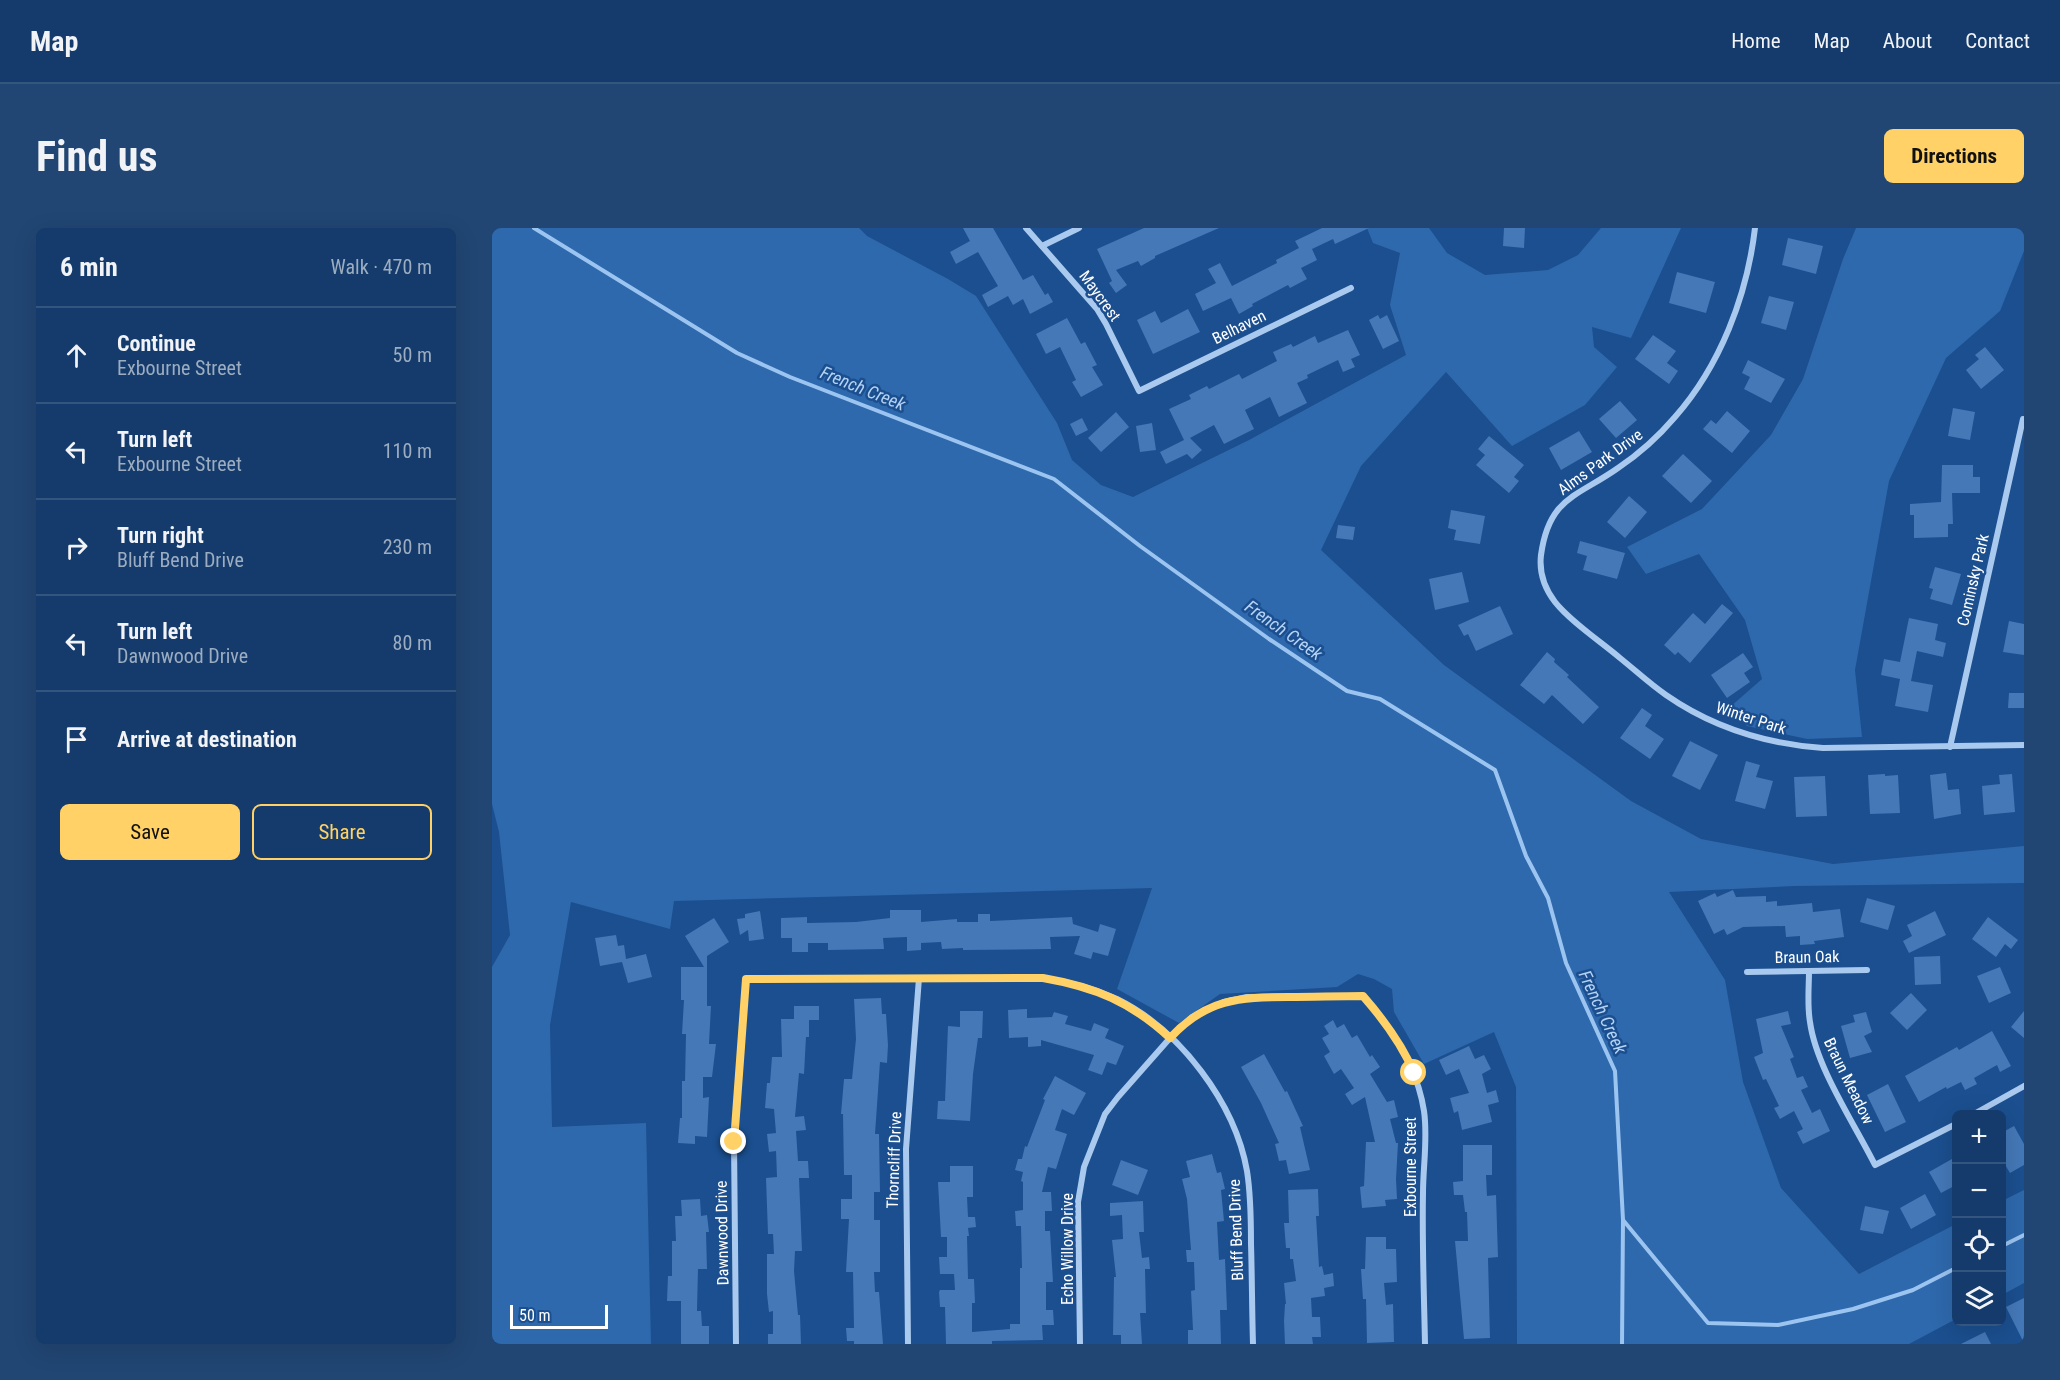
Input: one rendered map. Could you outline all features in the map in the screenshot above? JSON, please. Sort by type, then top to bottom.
[{"type":"street","name":"Maycrest","points":[[1026,228],[1097,309],[1139,391]]},
{"type":"street","points":[[1042,246],[1079,228]]},
{"type":"street","name":"Alms Park Drive","points":[[1541,560],[1550,520],[1558,508],[1581,489],[1616,470],[1643,449],[1675,418],[1699,386],[1717,356],[1732,319],[1747,271],[1755,228]]},
{"type":"street","name":"Belhaven","points":[[1139,391],[1350,288]]},
{"type":"street","name":"Cominsky Park","points":[[1950,747],[2023,419]]},
{"type":"street","name":"Winter Park","points":[[1541,560],[1545,585],[1564,612],[1666,695],[1704,717],[1758,738],[1806,747],[2024,745]]},
{"type":"street","name":"Braun Oak","points":[[1747,972],[1867,970]]},
{"type":"street","name":"Braun Meadow","points":[[1809,971],[1809,1020],[1814,1042],[1823,1066],[1875,1165],[1952,1126]]},
{"type":"street","name":"Thorncliff Drive","points":[[908,1344],[906,1149],[919,978]]},
{"type":"street","name":"Bluff Bend Drive","points":[[746,979],[1043,978],[1074,984],[1119,1000],[1139,1012],[1170,1038],[1208,1079],[1222,1103],[1240,1145],[1250,1192],[1253,1344]]},
{"type":"street","name":"Dawnwood Drive","points":[[736,1344],[734,1142],[746,979]]},
{"type":"street","name":"Exbourne Street","points":[[1170,1038],[1182,1025],[1202,1011],[1224,1002],[1247,997],[1363,996],[1381,1016],[1406,1054],[1420,1092],[1424,1112],[1425,1344]]},
{"type":"street","name":"Echo Willow Drive","points":[[1080,1344],[1078,1202],[1084,1167],[1105,1114],[1170,1038]]},
{"type":"street","points":[[1981,1110],[2024,1086]]},
{"type":"shaded area","points":[[492,228],[859,228],[867,236],[976,296],[1057,423],[1072,460],[1101,485],[1133,497],[1249,440],[1406,355],[1390,305],[1400,253],[1373,243],[1367,228],[1429,228],[1447,253],[1485,275],[1548,270],[1578,255],[1601,228],[1681,228],[1631,338],[1592,327],[1594,347],[1617,367],[1585,405],[1512,446],[1446,372],[1361,466],[1321,550],[1444,665],[1631,801],[1701,839],[1833,864],[2024,846],[2024,883],[1794,886],[1669,892],[1725,980],[1743,1082],[1781,1188],[1859,1274],[1952,1226],[1952,1321],[1909,1344],[1517,1344],[1516,1087],[1494,1032],[1424,1064],[1394,1012],[1392,989],[1374,979],[1358,974],[1337,987],[1220,994],[1179,1023],[1117,989],[1152,888],[674,901],[670,929],[571,902],[550,1025],[552,1127],[646,1123],[651,1344],[492,1344],[492,967],[510,935],[499,832],[492,804]]},
{"type":"shaded area","points":[[1856,228],[2024,228],[2024,251],[2000,311],[1946,358],[1889,481],[1855,670],[1862,737],[1807,739],[1747,726],[1730,707],[1762,679],[1745,620],[1699,554],[1646,574],[1627,547],[1702,509],[1771,435],[1803,379],[1843,259]]},
{"type":"shaded area","points":[[2024,1190],[2024,1283],[2006,1293],[2006,1218],[2006,1199]]},
{"type":"building","points":[[963,228],[993,228],[1023,280],[1033,275],[1045,295],[1048,293],[1053,302],[1030,314],[1023,299],[1013,305],[1008,296],[988,307],[982,295],[998,286],[978,252],[956,264],[950,252],[970,241]]},
{"type":"building","points":[[1144,228],[1219,228],[1155,256],[1141,266],[1138,261],[1116,270],[1127,285],[1116,293],[1109,283],[1112,281],[1097,249]]},
{"type":"building","points":[[1322,228],[1369,228],[1335,244],[1333,239],[1312,249],[1317,260],[1301,268],[1307,279],[1290,288],[1288,285],[1252,304],[1253,306],[1239,314],[1231,298],[1203,311],[1195,294],[1216,283],[1208,269],[1220,263],[1232,286],[1277,263],[1276,260],[1299,248],[1295,241]]},
{"type":"building","points":[[1504,228],[1525,228],[1524,248],[1503,246]]},
{"type":"building","points":[[1788,238],[1823,246],[1816,274],[1782,265]]},
{"type":"building","points":[[1677,272],[1715,282],[1706,313],[1669,303]]},
{"type":"building","points":[[1769,296],[1794,302],[1786,330],[1761,323]]},
{"type":"building","points":[[1188,309],[1200,332],[1153,354],[1137,320],[1155,311],[1161,323]]},
{"type":"building","points":[[1378,315],[1380,319],[1387,315],[1399,341],[1383,349],[1369,320]]},
{"type":"building","points":[[1067,318],[1081,344],[1085,342],[1097,365],[1092,367],[1103,385],[1081,397],[1072,382],[1076,380],[1060,347],[1046,354],[1036,334]]},
{"type":"building","points":[[1348,330],[1360,355],[1351,359],[1355,367],[1343,372],[1338,360],[1307,375],[1308,378],[1297,383],[1307,403],[1279,417],[1270,397],[1245,410],[1254,429],[1224,444],[1214,425],[1190,438],[1202,450],[1192,459],[1187,454],[1166,464],[1160,452],[1184,440],[1169,409],[1191,399],[1189,395],[1207,386],[1209,389],[1239,374],[1242,379],[1277,361],[1273,352],[1291,344],[1293,347],[1315,336],[1318,343]]},
{"type":"building","points":[[1653,335],[1676,351],[1667,363],[1678,371],[1669,384],[1635,359]]},
{"type":"building","points":[[1985,347],[2004,370],[1981,389],[1966,370],[1979,359],[1975,355]]},
{"type":"building","points":[[1748,360],[1785,379],[1771,403],[1744,389],[1750,377],[1742,373]]},
{"type":"building","points":[[1620,401],[1637,420],[1616,438],[1599,419]]},
{"type":"building","points":[[1953,408],[1975,412],[1970,440],[1948,436]]},
{"type":"building","points":[[1727,411],[1750,431],[1732,453],[1703,429],[1711,420],[1716,424]]},
{"type":"building","points":[[1116,412],[1129,427],[1101,452],[1088,438]]},
{"type":"building","points":[[1082,418],[1088,430],[1076,436],[1070,424]]},
{"type":"building","points":[[1152,423],[1156,450],[1140,452],[1136,426]]},
{"type":"building","points":[[1579,431],[1592,452],[1561,470],[1549,448]]},
{"type":"building","points":[[1489,436],[1524,465],[1514,477],[1519,481],[1509,493],[1476,465],[1485,455],[1478,449]]},
{"type":"building","points":[[1683,454],[1712,481],[1691,503],[1662,476]]},
{"type":"building","points":[[1942,465],[1973,465],[1973,477],[1980,477],[1980,493],[1952,493],[1953,524],[1948,524],[1948,537],[1914,538],[1914,515],[1910,515],[1910,504],[1941,502]]},
{"type":"building","points":[[1629,496],[1647,512],[1625,538],[1607,522]]},
{"type":"building","points":[[1451,510],[1485,516],[1480,544],[1454,540],[1456,530],[1448,528]]},
{"type":"building","points":[[1338,525],[1355,527],[1353,540],[1336,538]]},
{"type":"building","points":[[1580,541],[1625,553],[1617,579],[1583,570],[1587,556],[1577,553]]},
{"type":"building","points":[[1935,567],[1961,574],[1952,605],[1930,599],[1933,589],[1929,588]]},
{"type":"building","points":[[1462,572],[1469,602],[1435,610],[1429,579]]},
{"type":"building","points":[[1722,604],[1733,613],[1690,663],[1678,652],[1675,655],[1664,645],[1693,613],[1705,624]]},
{"type":"building","points":[[1500,606],[1513,634],[1476,651],[1468,634],[1464,636],[1458,625]]},
{"type":"building","points":[[1909,618],[1938,624],[1935,640],[1946,643],[1943,657],[1917,651],[1911,681],[1933,685],[1928,712],[1895,706],[1900,679],[1881,675],[1884,659],[1900,662]]},
{"type":"building","points":[[2009,621],[2024,624],[2024,655],[2003,652]]},
{"type":"building","points":[[1547,652],[1555,659],[1554,662],[1569,675],[1567,677],[1599,707],[1583,724],[1552,695],[1544,704],[1520,685]]},
{"type":"building","points":[[1743,653],[1753,667],[1744,673],[1750,682],[1727,698],[1711,675]]},
{"type":"building","points":[[2009,693],[2024,693],[2024,708],[2008,708]]},
{"type":"building","points":[[1642,708],[1652,715],[1645,726],[1664,739],[1650,759],[1620,738]]},
{"type":"building","points":[[1690,741],[1718,755],[1700,790],[1672,776]]},
{"type":"building","points":[[1746,761],[1760,765],[1756,777],[1773,781],[1765,809],[1735,801]]},
{"type":"building","points":[[1946,773],[1948,790],[1959,789],[1961,814],[1934,819],[1930,775]]},
{"type":"building","points":[[1885,774],[1885,776],[1898,775],[1900,813],[1870,814],[1868,775]]},
{"type":"building","points":[[2012,774],[2015,812],[1984,815],[1982,786],[2000,784],[1999,775]]},
{"type":"building","points":[[1825,776],[1827,816],[1796,817],[1794,777]]},
{"type":"building","points":[[1733,890],[1736,897],[1766,896],[1766,902],[1777,901],[1777,906],[1812,903],[1813,912],[1840,909],[1844,937],[1800,945],[1800,936],[1786,937],[1785,926],[1743,927],[1727,935],[1724,929],[1714,934],[1698,901],[1715,893],[1717,897]]},
{"type":"building","points":[[1867,898],[1895,906],[1888,930],[1860,922]]},
{"type":"building","points":[[890,910],[921,910],[921,922],[957,919],[957,922],[978,922],[978,914],[990,914],[990,921],[1072,917],[1073,924],[1098,932],[1100,924],[1116,929],[1108,956],[1093,952],[1091,959],[1074,954],[1080,936],[1050,937],[1051,949],[942,949],[941,942],[921,943],[921,950],[907,951],[907,937],[883,938],[884,949],[828,950],[828,943],[808,943],[808,952],[792,952],[792,938],[781,938],[781,918],[807,917],[807,923],[856,922],[890,918]]},
{"type":"building","points":[[760,911],[764,939],[749,941],[748,930],[740,935],[737,919],[745,918],[745,914]]},
{"type":"building","points":[[1935,911],[1946,935],[1909,953],[1903,941],[1912,936],[1907,925]]},
{"type":"building","points":[[1988,917],[2018,940],[2011,949],[2005,944],[1996,957],[1972,939]]},
{"type":"building","points":[[714,918],[729,942],[707,956],[707,1006],[711,1006],[709,1044],[716,1044],[712,1077],[703,1077],[703,1098],[709,1097],[707,1137],[695,1136],[695,1144],[678,1143],[680,1118],[682,1118],[682,1081],[685,1081],[686,1034],[682,1034],[684,1000],[681,1000],[681,967],[704,967],[685,936]]},
{"type":"building","points":[[616,935],[618,946],[624,945],[626,959],[646,954],[652,977],[628,983],[622,962],[600,966],[595,938]]},
{"type":"building","points":[[1940,956],[1941,984],[1915,985],[1914,957]]},
{"type":"building","points":[[2000,967],[2011,993],[1989,1003],[1977,976]]},
{"type":"building","points":[[1911,993],[1927,1010],[1907,1030],[1890,1013]]},
{"type":"building","points":[[881,998],[882,1014],[886,1014],[888,1045],[887,1063],[880,1062],[875,1134],[879,1134],[880,1192],[874,1192],[874,1220],[880,1220],[880,1272],[874,1272],[875,1292],[879,1292],[883,1344],[854,1344],[854,1341],[847,1341],[846,1328],[854,1328],[853,1272],[846,1272],[849,1219],[841,1219],[841,1199],[852,1199],[852,1175],[844,1175],[843,1114],[841,1114],[844,1079],[852,1079],[856,1039],[854,999]]},
{"type":"building","points":[[794,1006],[819,1006],[819,1020],[809,1020],[804,1074],[799,1073],[795,1117],[804,1116],[806,1130],[796,1131],[798,1161],[808,1161],[809,1178],[799,1178],[802,1251],[795,1251],[794,1271],[801,1344],[768,1344],[768,1334],[773,1334],[773,1311],[769,1312],[767,1294],[767,1254],[774,1254],[773,1234],[768,1234],[766,1178],[777,1177],[776,1151],[769,1152],[767,1134],[776,1133],[774,1109],[765,1108],[772,1057],[782,1057],[781,1019],[794,1019]]},
{"type":"building","points":[[1027,1009],[1027,1018],[1052,1017],[1054,1012],[1068,1016],[1065,1024],[1091,1031],[1094,1023],[1109,1029],[1105,1038],[1124,1046],[1116,1065],[1107,1062],[1102,1075],[1088,1070],[1094,1055],[1041,1040],[1041,1046],[1028,1047],[1028,1037],[1009,1038],[1008,1010]]},
{"type":"building","points":[[960,1011],[983,1011],[982,1038],[978,1038],[973,1074],[970,1121],[937,1119],[938,1101],[945,1101],[948,1026],[960,1027]]},
{"type":"building","points":[[1788,1011],[1791,1024],[1781,1026],[1794,1057],[1790,1059],[1797,1078],[1803,1076],[1808,1087],[1801,1090],[1812,1113],[1820,1109],[1830,1131],[1803,1144],[1797,1132],[1803,1129],[1794,1111],[1780,1119],[1774,1108],[1779,1106],[1766,1079],[1763,1080],[1754,1057],[1763,1053],[1756,1019]]},
{"type":"building","points":[[2024,1011],[2024,1038],[2011,1027]]},
{"type":"building","points":[[1866,1012],[1872,1032],[1864,1036],[1872,1052],[1850,1058],[1841,1026],[1855,1022],[1853,1015]]},
{"type":"building","points":[[1333,1020],[1337,1028],[1344,1024],[1352,1038],[1357,1035],[1370,1057],[1372,1055],[1380,1067],[1370,1074],[1387,1102],[1394,1100],[1398,1117],[1390,1119],[1396,1143],[1398,1143],[1397,1199],[1385,1200],[1386,1206],[1362,1208],[1360,1187],[1364,1186],[1366,1142],[1375,1142],[1365,1097],[1352,1105],[1345,1094],[1354,1088],[1341,1069],[1334,1074],[1324,1056],[1330,1052],[1322,1038],[1329,1034],[1324,1026]]},
{"type":"building","points":[[1992,1031],[2011,1066],[2000,1072],[1997,1065],[1974,1078],[1977,1084],[1965,1090],[1961,1082],[1947,1089],[1946,1087],[1919,1102],[1905,1076],[1957,1047],[1959,1050]]},
{"type":"building","points":[[1469,1046],[1475,1059],[1484,1055],[1491,1069],[1482,1074],[1487,1093],[1496,1090],[1499,1102],[1488,1105],[1492,1122],[1462,1130],[1458,1111],[1454,1113],[1450,1098],[1469,1093],[1459,1069],[1446,1075],[1439,1060]]},
{"type":"building","points":[[1264,1054],[1285,1092],[1287,1091],[1303,1126],[1300,1127],[1310,1170],[1289,1174],[1286,1160],[1279,1161],[1275,1144],[1279,1143],[1241,1067]]},
{"type":"building","points":[[1055,1076],[1086,1093],[1074,1115],[1062,1109],[1055,1130],[1067,1134],[1056,1169],[1048,1167],[1042,1192],[1051,1192],[1052,1211],[1045,1211],[1045,1231],[1050,1231],[1053,1282],[1046,1282],[1046,1310],[1053,1310],[1054,1325],[1042,1325],[1043,1340],[992,1341],[992,1344],[946,1344],[945,1307],[940,1307],[939,1292],[940,1290],[955,1290],[954,1274],[940,1274],[939,1257],[947,1257],[947,1237],[941,1237],[938,1182],[950,1182],[950,1166],[973,1166],[973,1197],[967,1197],[968,1217],[975,1217],[976,1227],[968,1228],[969,1236],[967,1236],[968,1279],[974,1279],[975,1303],[972,1303],[972,1332],[1010,1329],[1010,1324],[1020,1324],[1021,1226],[1016,1226],[1015,1211],[1023,1210],[1023,1182],[1021,1181],[1023,1172],[1015,1170],[1018,1159],[1022,1159],[1025,1146],[1027,1147],[1045,1100],[1043,1099]]},
{"type":"building","points":[[1888,1084],[1906,1122],[1885,1132],[1867,1095]]},
{"type":"building","points":[[2014,1126],[2024,1144],[2024,1165],[2010,1173],[2006,1166],[2006,1130]]},
{"type":"building","points":[[1463,1145],[1492,1145],[1492,1175],[1486,1175],[1487,1196],[1496,1195],[1498,1257],[1488,1258],[1490,1338],[1464,1339],[1455,1241],[1468,1241],[1467,1212],[1465,1212],[1463,1195],[1454,1195],[1453,1182],[1463,1181]]},
{"type":"building","points":[[1212,1154],[1217,1173],[1221,1172],[1225,1189],[1221,1190],[1224,1221],[1217,1222],[1219,1260],[1225,1259],[1227,1310],[1220,1310],[1221,1344],[1188,1344],[1188,1330],[1193,1330],[1191,1291],[1195,1290],[1194,1262],[1187,1262],[1186,1250],[1191,1250],[1187,1199],[1182,1179],[1190,1177],[1186,1161]]},
{"type":"building","points":[[1952,1159],[1952,1187],[1941,1193],[1929,1172]]},
{"type":"building","points":[[1121,1160],[1148,1170],[1138,1195],[1112,1185]]},
{"type":"building","points":[[1318,1189],[1319,1216],[1316,1216],[1319,1267],[1322,1266],[1324,1275],[1333,1273],[1334,1286],[1324,1288],[1325,1296],[1311,1298],[1312,1317],[1320,1317],[1321,1337],[1312,1337],[1313,1344],[1285,1344],[1284,1283],[1296,1281],[1293,1259],[1290,1259],[1290,1248],[1286,1248],[1284,1223],[1289,1223],[1288,1190]]},
{"type":"building","points":[[1925,1194],[1936,1215],[1911,1229],[1900,1208]]},
{"type":"building","points":[[700,1199],[701,1216],[707,1215],[709,1232],[706,1232],[707,1269],[698,1269],[697,1311],[701,1311],[702,1326],[709,1326],[709,1344],[681,1344],[681,1301],[667,1301],[668,1276],[672,1276],[672,1241],[676,1241],[675,1216],[682,1216],[681,1200]]},
{"type":"building","points":[[1143,1201],[1144,1232],[1139,1232],[1142,1258],[1149,1257],[1150,1269],[1145,1269],[1146,1313],[1140,1313],[1142,1344],[1121,1344],[1121,1335],[1113,1335],[1114,1277],[1116,1277],[1112,1240],[1123,1239],[1122,1215],[1110,1216],[1110,1203]]},
{"type":"building","points":[[1865,1206],[1889,1211],[1883,1234],[1860,1230]]},
{"type":"building","points":[[1366,1237],[1386,1237],[1386,1249],[1396,1249],[1397,1282],[1384,1283],[1386,1305],[1393,1304],[1394,1342],[1367,1343],[1366,1299],[1363,1299],[1361,1269],[1365,1269]]},
{"type":"building","points":[[2024,1298],[2024,1343],[2006,1307]]},
{"type":"building","points":[[1985,1332],[1991,1344],[1961,1344]]},
{"type":"waterway","name":"French Creek","points":[[534,228],[737,353],[790,377],[1054,479],[1140,546],[1269,639],[1347,691],[1380,699],[1495,770],[1526,856],[1548,898],[1566,963],[1615,1071],[1623,1220],[1622,1344]]},
{"type":"waterway","points":[[1623,1220],[1708,1323],[1778,1325],[1853,1309],[1913,1290],[1952,1270]]},
{"type":"waterway","points":[[2006,1244],[2024,1235]]},
{"type":"route","points":[[734,1142],[746,979],[1043,978],[1074,984],[1119,1000],[1139,1012],[1170,1038],[1182,1025],[1202,1011],[1235,999],[1363,996],[1381,1016],[1406,1054],[1414,1073]]}]
